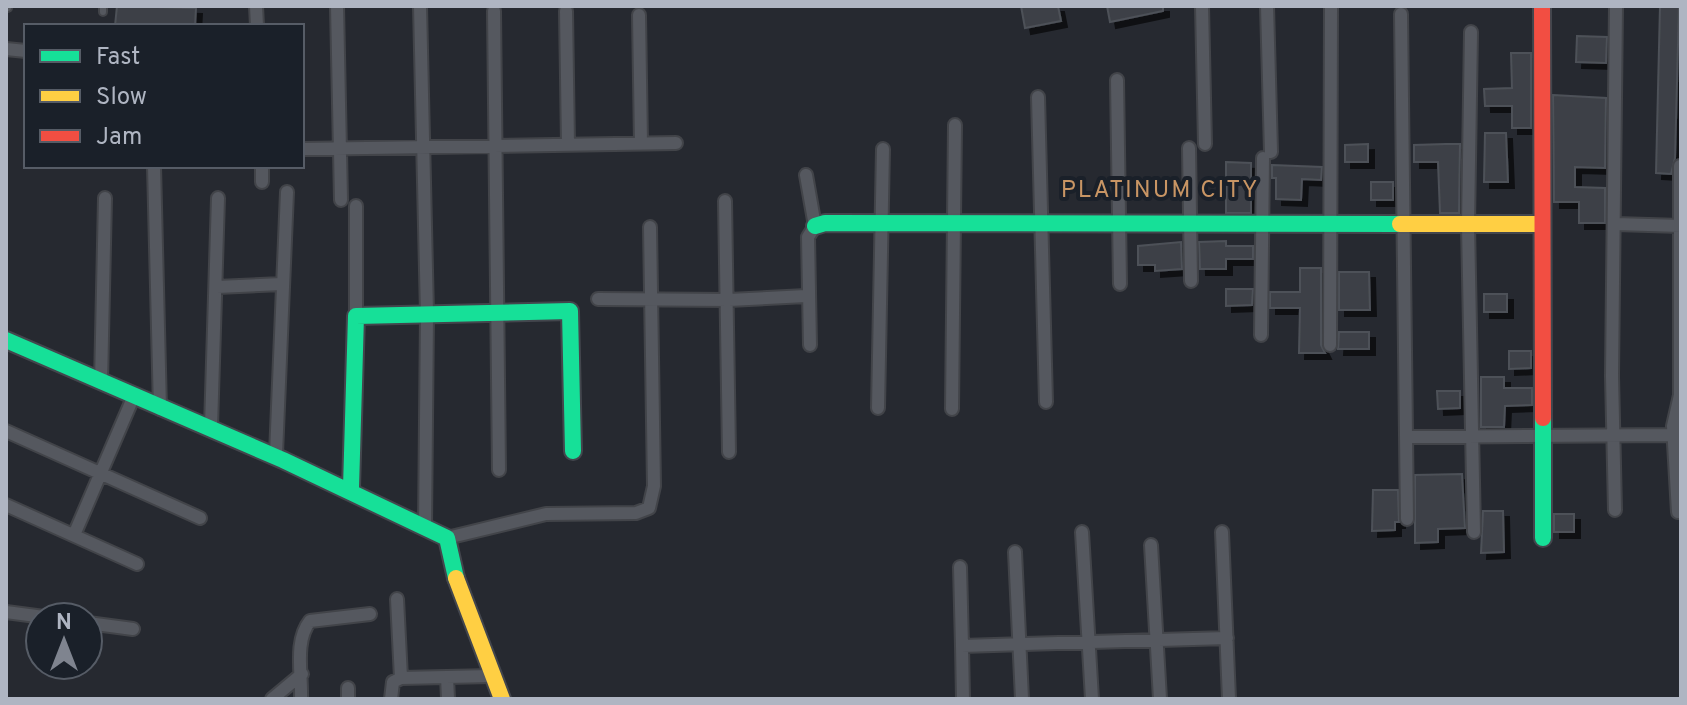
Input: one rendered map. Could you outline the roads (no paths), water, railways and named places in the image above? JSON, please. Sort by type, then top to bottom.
[{"type":"street","points":[[337,6],[341,200]]},
{"type":"street","points":[[420,6],[427,314],[425,527]]},
{"type":"street","points":[[1202,6],[1205,144]]},
{"type":"street","points":[[1261,335],[1262,225],[1267,155],[1267,6]]},
{"type":"street","points":[[1330,345],[1331,6]]},
{"type":"street","points":[[1542,6],[1543,538]]},
{"type":"street","points":[[1615,510],[1616,6]]},
{"type":"street","points":[[494,11],[499,470]]},
{"type":"street","points":[[566,11],[568,145]]},
{"type":"street","points":[[1401,14],[1407,519]]},
{"type":"street","points":[[639,15],[641,144]]},
{"type":"street","points":[[1471,32],[1468,225],[1474,532]]},
{"type":"street","points":[[1117,80],[1116,222],[1120,284]]},
{"type":"street","points":[[1038,97],[1046,402]]},
{"type":"street","points":[[952,409],[951,223],[955,125]]},
{"type":"street","points":[[304,149],[676,143]]},
{"type":"street","points":[[1189,148],[1191,281]]},
{"type":"street","points":[[878,408],[883,149]]},
{"type":"street","points":[[1678,512],[1673,435],[1675,405],[1680,395],[1680,166]]},
{"type":"street","points":[[154,168],[160,409]]},
{"type":"street","points":[[262,168],[262,182]]},
{"type":"street","points":[[806,175],[815,226]]},
{"type":"street","points":[[276,454],[287,192]]},
{"type":"street","points":[[101,383],[105,198]]},
{"type":"street","points":[[211,427],[218,198]]},
{"type":"street","points":[[725,201],[729,300],[729,452]]},
{"type":"street","points":[[351,488],[356,206]]},
{"type":"street","points":[[810,345],[806,296],[808,237],[815,226],[825,223],[1542,224]]},
{"type":"street","points":[[1616,224],[1680,226]]},
{"type":"street","points":[[6,340],[133,398],[276,454],[351,488],[447,538],[546,514],[636,513],[649,508],[654,486],[650,227]]},
{"type":"street","points":[[217,287],[282,284]]},
{"type":"street","points":[[598,299],[729,300],[806,296]]},
{"type":"street","points":[[356,316],[570,311],[573,451]]},
{"type":"street","points":[[74,535],[104,472],[133,398]]},
{"type":"street","points":[[6,431],[104,472],[200,518]]},
{"type":"street","points":[[1407,437],[1673,435]]},
{"type":"street","points":[[6,505],[137,564]]},
{"type":"street","points":[[1082,532],[1092,699]]},
{"type":"street","points":[[1222,532],[1229,699]]},
{"type":"street","points":[[447,538],[458,585],[502,699]]},
{"type":"street","points":[[1151,545],[1160,699]]},
{"type":"street","points":[[1015,552],[1022,699]]},
{"type":"street","points":[[960,567],[963,699]]},
{"type":"street","points":[[397,599],[401,678]]},
{"type":"street","points":[[301,699],[300,639],[310,621],[370,614]]},
{"type":"street","points":[[104,625],[133,629]]},
{"type":"street","points":[[962,646],[1020,647],[1227,638]]},
{"type":"street","points":[[272,699],[302,674]]},
{"type":"street","points":[[391,699],[393,682],[401,678],[492,676]]},
{"type":"street","points":[[447,677],[448,699]]},
{"type":"district","name":"PLATINUM CITY","points":[[1160,189]]}]
